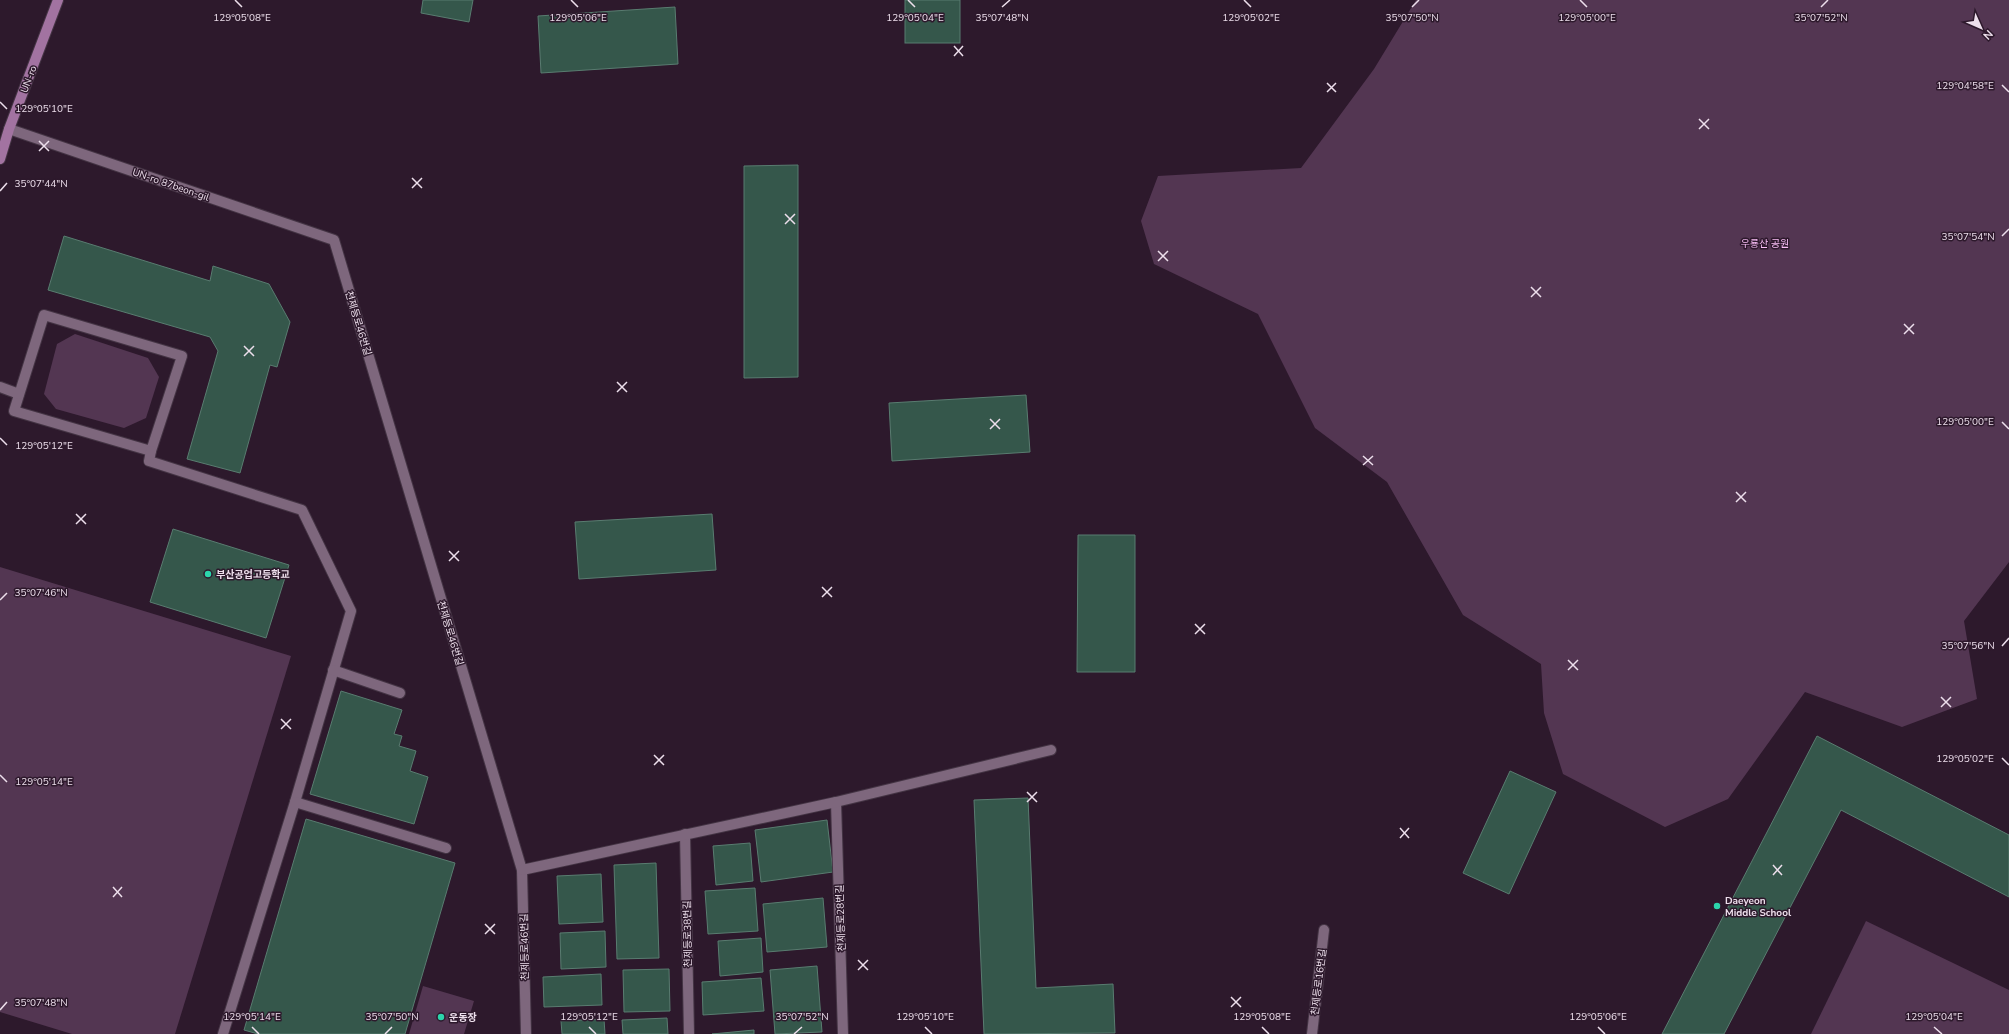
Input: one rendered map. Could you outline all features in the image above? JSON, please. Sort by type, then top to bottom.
[{"type":"main road","name":"UN-ro","points":[[0,159],[9,129],[58,0]]},
{"type":"street","name":"UN-ro 87beon-gil","points":[[9,129],[334,240]]},
{"type":"street","name":"천제등로46번길","points":[[334,240],[522,870],[526,1034]]},
{"type":"street","points":[[151,451],[14,411],[44,315],[182,356],[149,461],[302,510],[351,611],[295,802],[223,1034]]},
{"type":"street","points":[[0,387],[19,394]]},
{"type":"street","points":[[333,670],[400,692]]},
{"type":"street","points":[[522,870],[836,802],[1051,750]]},
{"type":"street","points":[[295,802],[446,848]]},
{"type":"street","name":"천제등로28번길","points":[[836,802],[843,1034]]},
{"type":"street","name":"천제등로38번길","points":[[685,834],[689,1034]]},
{"type":"street","name":"천제등로16번길","points":[[1312,1034],[1324,930]]},
{"type":"green space","name":"우룡산 공원","points":[[1416,0],[2009,0],[2009,562],[1964,621],[1977,699],[1902,727],[1805,692],[1728,799],[1665,827],[1563,774],[1544,713],[1541,664],[1463,615],[1387,482],[1315,428],[1258,314],[1154,264],[1141,221],[1158,176],[1301,168],[1374,69]]},
{"type":"green space","points":[[75,334],[148,358],[159,377],[146,418],[124,428],[56,409],[44,394],[57,344]]},
{"type":"green space","points":[[0,567],[291,656],[175,1034],[72,1034],[0,1012]]},
{"type":"green space","points":[[1866,921],[2009,990],[2009,1034],[1811,1034]]},
{"type":"green space","name":"운동장","points":[[423,986],[474,1001],[464,1034],[409,1034]]},
{"type":"building","points":[[423,0],[473,0],[469,22],[421,13]]},
{"type":"building","points":[[905,0],[960,0],[960,43],[905,43]]},
{"type":"building","points":[[675,7],[678,64],[541,73],[538,16]]},
{"type":"building","points":[[798,165],[798,377],[744,378],[744,166]]},
{"type":"building","points":[[64,236],[210,281],[213,266],[269,284],[290,322],[277,367],[270,365],[240,473],[187,459],[218,351],[210,337],[48,290]]},
{"type":"building","points":[[1026,395],[1030,452],[892,461],[889,403]]},
{"type":"building","points":[[712,514],[716,570],[579,579],[575,522]]},
{"type":"building","points":[[173,529],[289,565],[266,638],[150,602]]},
{"type":"building","points":[[1078,535],[1135,535],[1135,672],[1077,672]]},
{"type":"building","points":[[341,691],[402,710],[394,734],[402,736],[399,746],[416,751],[410,771],[428,777],[414,824],[310,794]]},
{"type":"building","points":[[1817,736],[2009,835],[2009,897],[1841,810],[1724,1034],[1662,1034]]},
{"type":"building","points":[[1510,771],[1556,792],[1509,894],[1463,873]]},
{"type":"building","points":[[1028,798],[1036,988],[1113,984],[1115,1033],[984,1034],[974,800]]},
{"type":"building","points":[[306,819],[455,863],[405,1034],[258,1034],[244,1030]]},
{"type":"building","points":[[827,820],[833,872],[761,882],[755,830]]},
{"type":"building","points":[[750,843],[753,881],[716,885],[713,846]]},
{"type":"building","points":[[656,863],[659,958],[617,959],[614,865]]},
{"type":"building","points":[[601,874],[603,922],[559,924],[557,876]]},
{"type":"building","points":[[755,888],[758,931],[708,934],[705,891]]},
{"type":"building","points":[[823,898],[827,947],[767,952],[763,904]]},
{"type":"building","points":[[605,931],[606,967],[561,969],[560,933]]},
{"type":"building","points":[[761,938],[763,972],[720,976],[718,941]]},
{"type":"building","points":[[817,966],[822,1032],[775,1034],[770,970]]},
{"type":"building","points":[[669,969],[670,1011],[624,1012],[623,970]]},
{"type":"building","points":[[601,974],[602,1005],[544,1007],[543,977]]},
{"type":"building","points":[[761,978],[764,1011],[703,1015],[702,982]]},
{"type":"building","points":[[667,1018],[668,1034],[623,1034],[622,1020]]},
{"type":"building","points":[[604,1019],[605,1034],[562,1034],[561,1021]]},
{"type":"building","points":[[754,1030],[754,1034],[712,1034]]},
{"type":"place","name":"부산공업고등학교","points":[[208,574]]},
{"type":"place","name":"Daeyeon Middle School","points":[[1717,906]]},
{"type":"place","name":"운동장","points":[[441,1017]]}]
